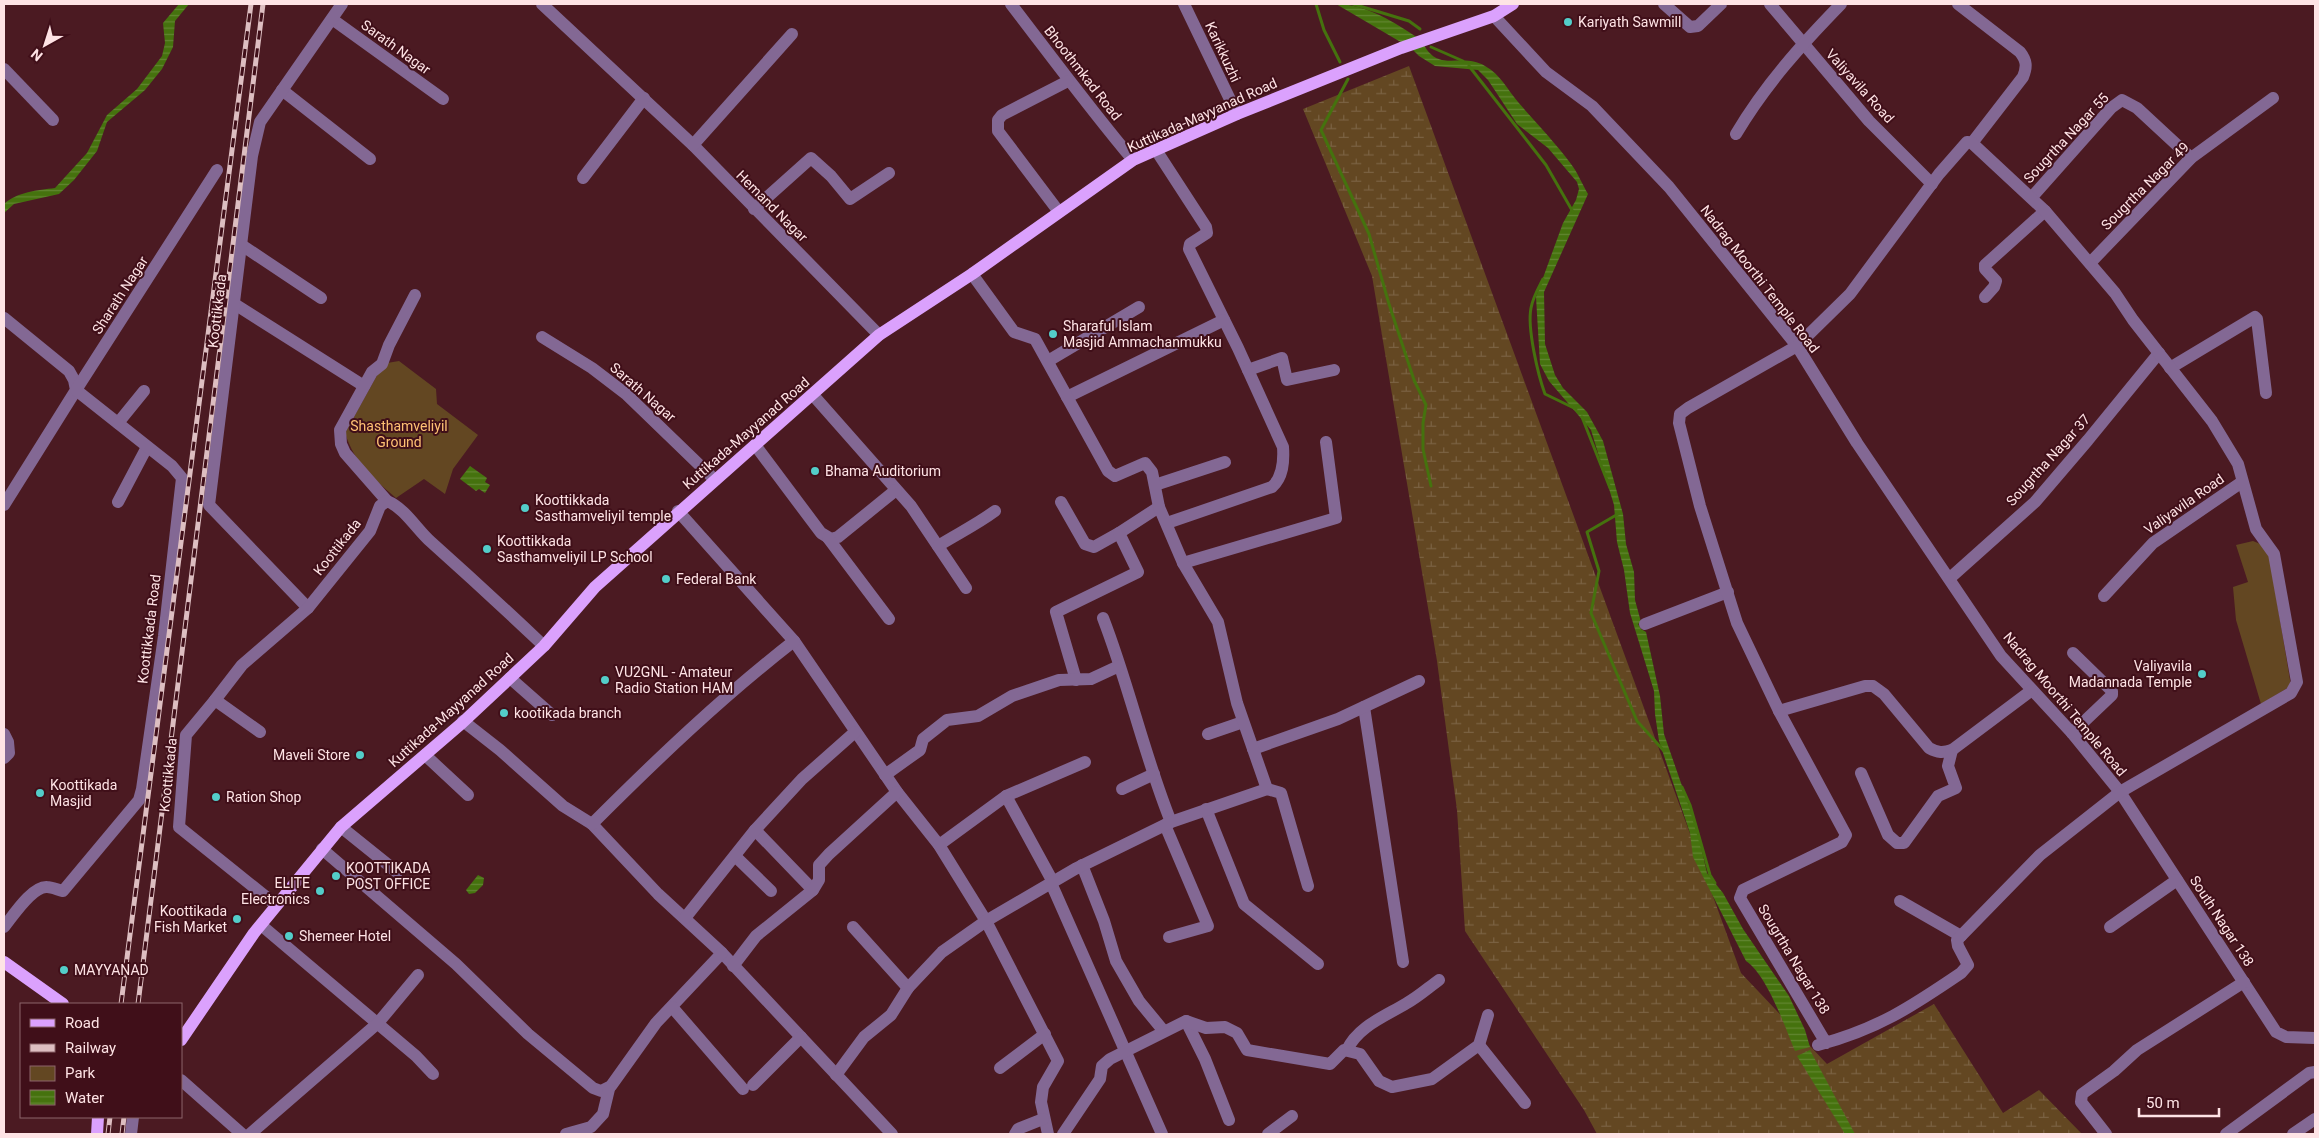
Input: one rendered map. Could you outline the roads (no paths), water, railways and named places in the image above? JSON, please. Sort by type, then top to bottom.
[{"type":"main road","name":"Kuttikada-Mayyanad Road","points":[[182,1039],[276,905],[341,827],[425,755],[510,678],[544,646],[595,587],[678,511],[813,395],[879,335],[972,274],[1133,160],[1236,114],[1401,48],[1494,16],[1513,4]]},
{"type":"main road","points":[[4,962],[61,1003]]},
{"type":"main road","points":[[98,1118],[98,1134]]},
{"type":"street","name":"Hemand Nagar","points":[[542,4],[693,145],[879,335]]},
{"type":"street","name":"Bhoothmkad Road","points":[[1010,4],[1068,81],[1133,160]]},
{"type":"street","name":"Karikkuzhi","points":[[1184,4],[1236,114]]},
{"type":"street","points":[[1664,4],[1690,27],[1698,26],[1720,4]]},
{"type":"street","name":"Valiyavila Road","points":[[1770,4],[1869,121],[1932,184]]},
{"type":"street","points":[[1736,134],[1760,94],[1802,44],[1841,4]]},
{"type":"street","points":[[1958,4],[2020,52],[2025,59],[2026,67],[2023,77],[1972,142],[1967,142],[1960,149],[1932,184],[1850,294],[1797,346],[1680,414],[1679,423],[1700,506],[1737,623],[1779,711],[1865,686],[1872,686],[1884,694],[1929,748],[1936,752],[1952,750],[2032,690]]},
{"type":"street","name":"Koottikkada","points":[[308,608],[209,505],[240,244],[252,156],[258,127],[335,9]]},
{"type":"street","name":"Sarath Nagar","points":[[335,9],[442,100]]},
{"type":"street","name":"Nadrag Moorthi Temple Road","points":[[1494,16],[1546,72],[1592,106],[1669,187],[1797,346],[1857,443],[2001,656],[2072,734],[2120,792],[2291,693],[2297,682],[2274,554],[2256,528],[2238,464],[2212,420],[2090,263],[2032,197],[1972,142]]},
{"type":"street","points":[[693,145],[792,34]]},
{"type":"street","points":[[4,70],[53,120]]},
{"type":"street","points":[[1059,212],[998,130],[998,125],[1002,115],[1068,81]]},
{"type":"street","points":[[282,90],[370,158]]},
{"type":"street","points":[[583,178],[644,98]]},
{"type":"street","name":"Sougrtha Nagar 49","points":[[2090,263],[2191,158],[2273,98]]},
{"type":"street","name":"Sougrtha Nagar 55","points":[[2032,197],[2111,108],[2122,100],[2137,108],[2191,158]]},
{"type":"street","points":[[1156,150],[1206,228],[1207,233],[1204,237],[1190,244],[1188,249],[1248,370],[1283,447],[1284,457],[1281,477],[1277,483],[1266,490],[1167,523]]},
{"type":"street","points":[[754,209],[811,158],[831,176],[850,199],[889,173]]},
{"type":"street","name":"Sharath Nagar","points":[[4,505],[217,170]]},
{"type":"street","points":[[1985,297],[1994,287],[1996,281],[1985,269],[1985,265],[2045,211]]},
{"type":"street","points":[[240,244],[320,298]]},
{"type":"street","points":[[972,274],[1014,332],[1035,339],[1108,471],[1115,476],[1146,463],[1152,472],[1159,507],[1182,563],[1218,622],[1243,722],[1267,789]]},
{"type":"street","points":[[415,296],[389,345],[382,364],[372,372],[340,430],[341,444],[362,474],[387,501],[396,505],[430,541],[464,570],[544,646]]},
{"type":"street","points":[[233,303],[364,386]]},
{"type":"street","points":[[1048,361],[1139,307]]},
{"type":"street","points":[[2170,368],[2255,317],[2257,319],[2266,393]]},
{"type":"street","points":[[4,318],[69,371],[74,380],[76,390],[148,447],[118,502]]},
{"type":"street","points":[[1067,397],[1224,320]]},
{"type":"street","name":"Sarath Nagar","points":[[542,337],[592,368],[626,394],[715,480]]},
{"type":"street","name":"Sougrtha Nagar 37","points":[[1950,578],[2035,502],[2159,353]]},
{"type":"street","points":[[1248,370],[1282,358],[1287,380],[1334,370]]},
{"type":"street","points":[[118,424],[144,391]]},
{"type":"street","points":[[813,395],[911,506],[966,588]]},
{"type":"street","points":[[1182,563],[1336,518],[1326,442]]},
{"type":"street","points":[[755,445],[889,619]]},
{"type":"street","name":"Koottikkada Road","points":[[4,927],[29,896],[38,890],[46,886],[63,891],[139,800],[164,636],[182,478],[172,466],[148,447]]},
{"type":"street","points":[[1155,485],[1225,462]]},
{"type":"street","name":"Valiyavila Road","points":[[2104,596],[2153,543],[2242,482]]},
{"type":"street","points":[[828,538],[838,537],[896,490]]},
{"type":"street","name":"Koottikada","points":[[215,700],[242,665],[308,608],[370,532],[380,506],[387,501]]},
{"type":"street","points":[[1061,502],[1085,544],[1094,547],[1159,507]]},
{"type":"street","points":[[678,511],[794,641],[897,792],[939,845],[986,922],[1058,1061],[1043,1087],[1041,1102],[1043,1119],[1048,1134]]},
{"type":"street","points":[[938,546],[977,524],[994,511]]},
{"type":"street","points":[[1076,680],[1056,612],[1138,572],[1119,533]]},
{"type":"street","points":[[1645,624],[1728,592]]},
{"type":"street","points":[[1103,618],[1130,694],[1168,823],[1208,926],[1169,937]]},
{"type":"street","points":[[592,824],[647,769],[738,685],[794,641]]},
{"type":"street","points":[[2072,734],[2112,695],[2112,691],[2073,654]]},
{"type":"street","points":[[885,775],[920,750],[923,739],[947,720],[978,716],[1012,696],[1059,680],[1091,679],[1119,666]]},
{"type":"street","points":[[510,678],[552,715]]},
{"type":"street","points":[[1254,749],[1338,720],[1419,681]]},
{"type":"street","points":[[215,700],[260,732]]},
{"type":"street","name":"Koottikkada","points":[[215,700],[186,735],[178,827],[276,905]]},
{"type":"street","points":[[1364,707],[1403,962]]},
{"type":"street","name":"Sougrtha Nagar 138","points":[[1779,711],[1846,835],[1842,842],[1743,890],[1740,898],[1822,1044],[1875,1027],[1907,1010],[1961,973],[1968,965],[1958,946],[1958,940],[1961,936]]},
{"type":"street","points":[[463,721],[500,750],[563,806],[592,824],[658,894],[722,953],[892,1134]]},
{"type":"street","points":[[1208,734],[1243,722]]},
{"type":"street","points":[[685,918],[755,830],[802,779],[856,732]]},
{"type":"street","points":[[4,734],[8,742],[9,753],[4,758]]},
{"type":"street","points":[[1860,773],[1888,834],[1897,843],[1904,843],[1938,796],[1956,788],[1948,766],[1952,750]]},
{"type":"street","points":[[425,755],[468,795]]},
{"type":"street","points":[[939,845],[1006,796],[1085,762]]},
{"type":"street","points":[[1122,789],[1154,774]]},
{"type":"street","points":[[836,1075],[864,1037],[891,1015],[908,988],[942,952],[986,922],[1052,882],[1082,865],[1168,823],[1267,789],[1281,793],[1308,886]]},
{"type":"street","points":[[733,966],[756,936],[813,890],[819,880],[819,865],[897,792]]},
{"type":"street","points":[[1900,901],[1961,936],[2040,855],[2120,792]]},
{"type":"street","name":"South Nagar 138","points":[[2120,792],[2276,1032],[2286,1037],[2315,1038]]},
{"type":"street","points":[[1006,796],[1052,882],[1094,976],[1125,1053],[1162,1134]]},
{"type":"street","points":[[1206,809],[1244,904],[1318,964]]},
{"type":"street","points":[[341,827],[397,872]]},
{"type":"street","points":[[755,830],[813,890]]},
{"type":"street","points":[[322,849],[456,964],[535,1040],[593,1088],[601,1091],[608,1089]]},
{"type":"street","points":[[735,856],[771,891]]},
{"type":"street","points":[[1082,865],[1104,921],[1116,961],[1139,1001],[1162,1029]]},
{"type":"street","points":[[2110,927],[2177,880]]},
{"type":"street","points":[[261,925],[378,1023],[416,1056],[433,1074]]},
{"type":"street","points":[[853,927],[908,988]]},
{"type":"street","points":[[566,1134],[591,1127],[603,1114],[608,1089],[656,1023],[722,953]]},
{"type":"street","points":[[250,1134],[378,1023],[418,975]]},
{"type":"street","points":[[1063,1134],[1100,1079],[1102,1066],[1110,1059],[1186,1021],[1206,1028],[1226,1027],[1237,1033],[1247,1050],[1330,1064],[1344,1050],[1347,1050],[1358,1035],[1378,1018],[1408,1003],[1439,980]]},
{"type":"street","points":[[2106,1134],[2081,1102],[2082,1094],[2114,1072],[2137,1050],[2244,982]]},
{"type":"street","points":[[672,1007],[748,1087],[801,1037]]},
{"type":"street","points":[[1347,1050],[1360,1054],[1379,1081],[1392,1087],[1432,1079],[1479,1045],[1488,1015]]},
{"type":"street","points":[[1186,1021],[1205,1059],[1229,1120]]},
{"type":"street","points":[[1000,1068],[1045,1034]]},
{"type":"street","points":[[1479,1045],[1525,1103]]},
{"type":"street","points":[[2226,1134],[2309,1073],[2315,1072]]},
{"type":"street","points":[[182,1081],[242,1134]]},
{"type":"street","points":[[1268,1134],[1292,1116]]},
{"type":"street","points":[[131,1134],[133,1118]]},
{"type":"street","points":[[1015,1134],[1018,1129],[1043,1119]]},
{"type":"street","points":[[2294,1134],[2315,1119]]},
{"type":"water","points":[[179,4],[189,4],[175,21],[173,47],[162,69],[145,90],[107,122],[97,151],[74,180],[59,194],[14,204],[4,213],[4,204],[15,197],[28,192],[55,188],[87,153],[107,115],[137,89],[162,56],[165,43],[163,23]]},
{"type":"water","points":[[1336,4],[1358,7],[1379,15],[1418,38],[1404,44]]},
{"type":"water","points":[[1424,45],[1437,58],[1476,62],[1491,70],[1565,156],[1576,171],[1588,194],[1544,292],[1545,344],[1555,375],[1563,388],[1587,412],[1603,441],[1623,514],[1626,544],[1634,572],[1635,600],[1641,622],[1638,624],[1646,632],[1660,696],[1664,734],[1697,829],[1707,873],[1723,893],[1743,929],[1789,996],[1805,1030],[1810,1047],[1795,1051],[1768,989],[1754,968],[1746,961],[1693,857],[1690,833],[1659,741],[1654,691],[1630,613],[1624,570],[1617,542],[1614,505],[1591,430],[1549,381],[1540,364],[1536,297],[1563,223],[1576,200],[1579,189],[1577,182],[1548,148],[1517,124],[1488,80],[1478,70],[1435,66],[1413,50]]},
{"type":"water","points":[[470,466],[487,478],[485,482],[490,485],[485,493],[479,489],[476,491],[460,479]]},
{"type":"water","points":[[478,875],[484,878],[483,885],[475,893],[469,894],[466,890]]},
{"type":"water","points":[[1810,1050],[1855,1134],[1845,1134],[1797,1056]]},
{"type":"waterway","points":[[1316,4],[1324,30],[1340,62]]},
{"type":"waterway","points":[[1353,4],[1409,21],[1420,29]]},
{"type":"waterway","points":[[1431,47],[1463,61]]},
{"type":"waterway","points":[[1469,66],[1546,165],[1573,212]]},
{"type":"waterway","points":[[1348,79],[1321,130],[1369,234],[1389,304],[1414,380],[1426,405],[1423,423],[1423,449],[1431,486]]},
{"type":"waterway","points":[[1543,279],[1533,300],[1530,317],[1539,375],[1545,394],[1576,409]]},
{"type":"waterway","points":[[1582,417],[1610,488]]},
{"type":"waterway","points":[[1618,514],[1587,532],[1599,571],[1591,613],[1637,721],[1664,751]]},
{"type":"waterway","points":[[1682,787],[1690,805],[1710,875],[1715,883]]},
{"type":"railway","points":[[121,1003],[251,4]]},
{"type":"railway","points":[[138,1003],[263,4]]},
{"type":"railway","points":[[108,1134],[110,1118]]},
{"type":"railway","points":[[122,1134],[124,1118]]},
{"type":"place","name":"Kariyath Sawmill","points":[[1568,22]]},
{"type":"place","name":"Sharaful Islam Masjid Ammachanmukku","points":[[1053,334]]},
{"type":"place","name":"Bhama Auditorium","points":[[815,471]]},
{"type":"place","name":"Koottikkada Sasthamveliyil temple","points":[[525,508]]},
{"type":"place","name":"Koottikkada Sasthamveliyil LP School","points":[[487,549]]},
{"type":"place","name":"Federal Bank","points":[[666,579]]},
{"type":"place","name":"Valiyavila Madannada Temple","points":[[2202,674]]},
{"type":"place","name":"VU2GNL - Amateur Radio Station HAM","points":[[605,680]]},
{"type":"place","name":"kootikada branch","points":[[504,713]]},
{"type":"place","name":"Maveli Store","points":[[360,755]]},
{"type":"place","name":"Koottikada Masjid","points":[[40,793]]},
{"type":"place","name":"Ration Shop","points":[[216,797]]},
{"type":"place","name":"KOOTTIKADA POST OFFICE","points":[[336,876]]},
{"type":"place","name":"ELITE Electronics","points":[[320,891]]},
{"type":"place","name":"Koottikada Fish Market","points":[[237,919]]},
{"type":"place","name":"Shemeer Hotel","points":[[289,936]]},
{"type":"place","name":"MAYYANAD","points":[[64,970]]},
{"type":"park label","name":"Shasthamveliyil Ground","points":[[399,434]]}]
